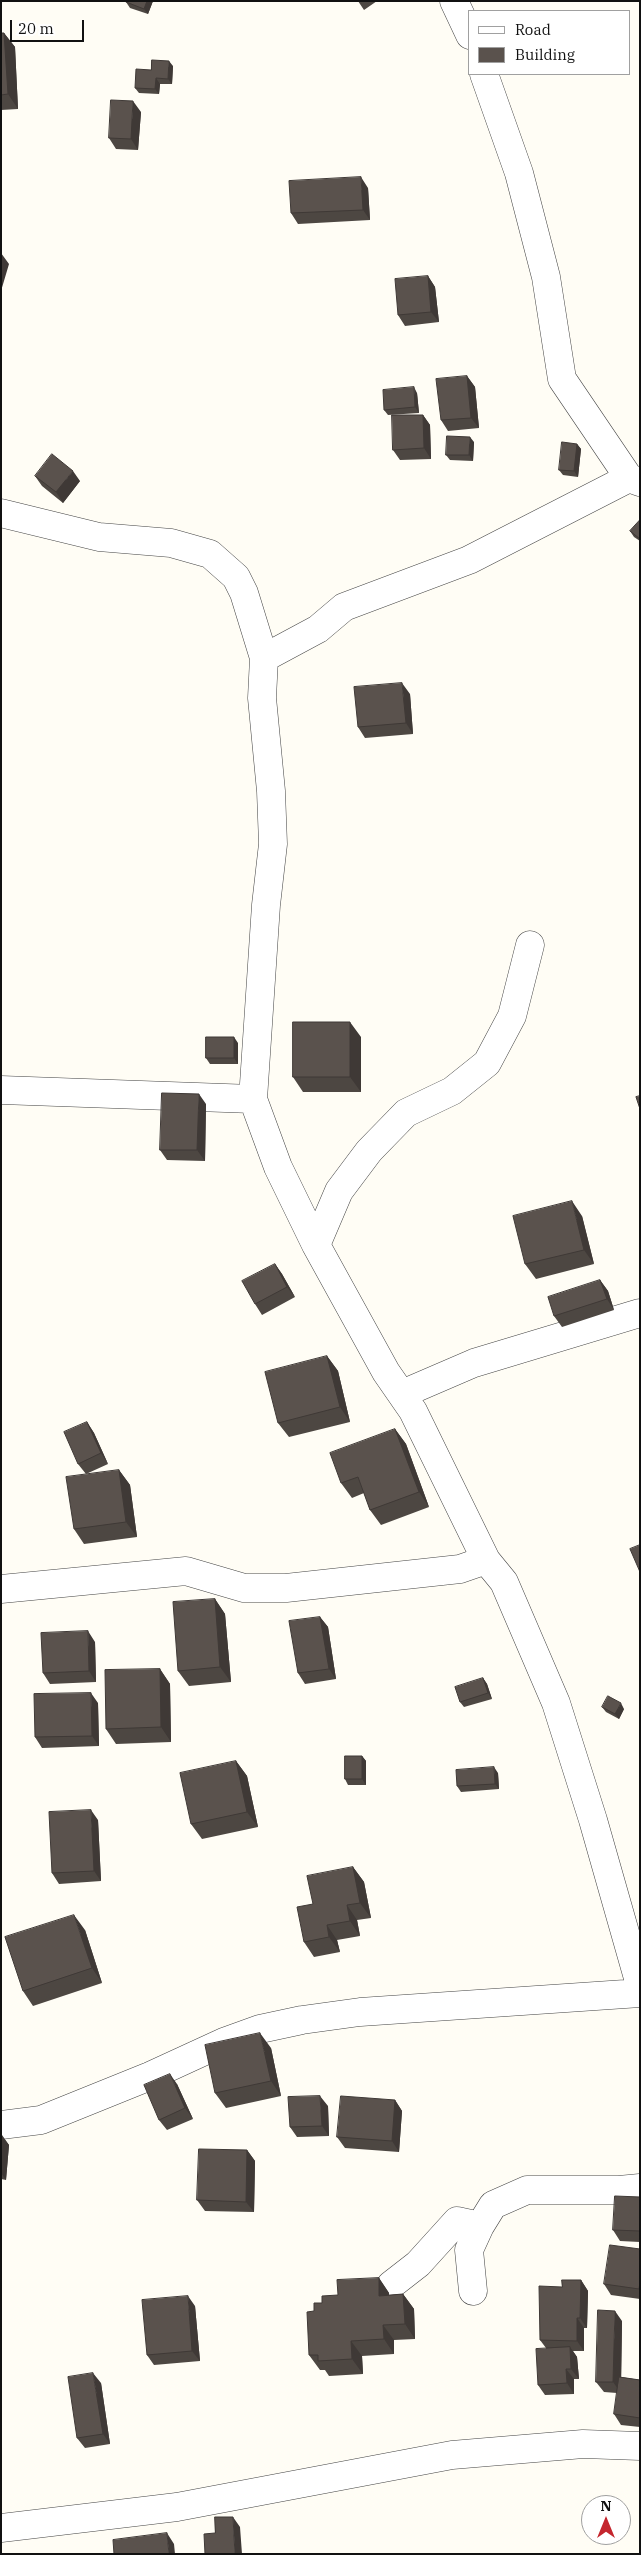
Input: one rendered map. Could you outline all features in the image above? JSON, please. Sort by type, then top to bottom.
[{"type":"street","points":[[454,1],[468,31]]},
{"type":"street","points":[[264,658],[318,629],[344,607],[469,560],[634,480],[562,379],[546,277],[522,182],[484,75]]},
{"type":"street","points":[[1,513],[99,537],[171,543],[210,554],[236,577],[244,593],[264,658],[262,698],[271,791],[273,844],[266,905],[253,1099],[278,1167],[316,1245],[386,1372],[413,1411],[486,1560],[504,1582],[556,1703],[593,1820],[640,1986]]},
{"type":"street","points":[[316,1245],[340,1191],[369,1151],[406,1113],[452,1091],[487,1063],[512,1016],[530,945]]},
{"type":"street","points":[[1,1090],[253,1099]]},
{"type":"street","points":[[402,1394],[474,1363],[640,1313]]},
{"type":"street","points":[[1,1588],[186,1571],[244,1588],[286,1588],[460,1569],[486,1560]]},
{"type":"street","points":[[1,2125],[41,2120],[150,2076],[224,2042],[260,2030],[302,2020],[360,2012],[640,1993]]},
{"type":"street","points":[[473,2291],[469,2250],[480,2226],[493,2205],[527,2190],[619,2190],[640,2188]]},
{"type":"street","points":[[391,2285],[418,2264],[457,2221],[480,2226]]},
{"type":"street","points":[[1,2528],[177,2507],[452,2455],[583,2444],[640,2446]]},
{"type":"building","points":[[126,1],[147,1],[144,9]]},
{"type":"building","points":[[1,33],[4,33],[8,94],[1,95]]},
{"type":"building","points":[[152,60],[169,61],[168,79],[156,78],[155,89],[135,88],[136,69],[151,70]]},
{"type":"building","points":[[111,100],[133,101],[131,139],[109,138]]},
{"type":"building","points":[[361,177],[363,210],[291,213],[289,181]]},
{"type":"building","points":[[428,276],[431,312],[398,315],[395,279]]},
{"type":"building","points":[[467,376],[471,418],[441,420],[436,379]]},
{"type":"building","points":[[414,387],[415,407],[384,410],[383,390]]},
{"type":"building","points":[[392,415],[423,415],[424,448],[393,450]]},
{"type":"building","points":[[447,436],[470,437],[469,455],[446,455]]},
{"type":"building","points":[[562,442],[577,444],[574,471],[559,470]]},
{"type":"building","points":[[52,454],[73,471],[56,492],[35,476]]},
{"type":"building","points":[[640,520],[640,539],[630,531]]},
{"type":"building","points":[[402,683],[406,723],[358,727],[354,687]]},
{"type":"building","points":[[293,1022],[350,1022],[350,1077],[293,1077]]},
{"type":"building","points":[[206,1037],[234,1037],[234,1058],[206,1058]]},
{"type":"building","points":[[162,1093],[199,1094],[197,1150],[160,1150]]},
{"type":"building","points":[[640,1096],[640,1109],[636,1097]]},
{"type":"building","points":[[572,1201],[584,1250],[525,1264],[513,1216]]},
{"type":"building","points":[[275,1264],[287,1287],[255,1304],[242,1281]]},
{"type":"building","points":[[600,1280],[607,1299],[554,1316],[548,1297]]},
{"type":"building","points":[[327,1356],[340,1407],[278,1423],[265,1372]]},
{"type":"building","points":[[87,1422],[101,1453],[78,1464],[64,1432]]},
{"type":"building","points":[[395,1429],[419,1492],[370,1510],[358,1477],[341,1483],[330,1453]]},
{"type":"building","points":[[119,1470],[126,1522],[74,1529],[66,1477]]},
{"type":"building","points":[[640,1545],[640,1572],[630,1549]]},
{"type":"building","points":[[215,1599],[220,1667],[178,1671],[173,1602]]},
{"type":"building","points":[[320,1617],[329,1669],[298,1673],[289,1621]]},
{"type":"building","points":[[88,1631],[89,1671],[43,1673],[41,1633]]},
{"type":"building","points":[[160,1669],[161,1727],[106,1729],[105,1670]]},
{"type":"building","points":[[483,1678],[488,1693],[460,1702],[455,1687]]},
{"type":"building","points":[[91,1693],[92,1736],[35,1737],[34,1694]]},
{"type":"building","points":[[608,1696],[621,1703],[615,1714],[602,1707]]},
{"type":"building","points":[[345,1756],[362,1756],[362,1779],[345,1779]]},
{"type":"building","points":[[236,1761],[247,1812],[191,1824],[180,1773]]},
{"type":"building","points":[[494,1767],[495,1784],[457,1786],[456,1770]]},
{"type":"building","points":[[91,1810],[94,1871],[52,1873],[49,1812]]},
{"type":"building","points":[[353,1867],[360,1903],[347,1905],[350,1921],[327,1925],[329,1937],[304,1942],[297,1907],[313,1904],[307,1876]]},
{"type":"building","points":[[74,1915],[92,1968],[23,1991],[5,1937]]},
{"type":"building","points":[[260,2033],[271,2081],[215,2093],[205,2045]]},
{"type":"building","points":[[170,2074],[185,2108],[159,2120],[144,2085]]},
{"type":"building","points":[[320,2096],[322,2126],[290,2127],[288,2097]]},
{"type":"building","points":[[341,2096],[395,2100],[392,2141],[337,2137]]},
{"type":"building","points":[[199,2149],[247,2150],[246,2202],[197,2200]]},
{"type":"building","points":[[615,2196],[640,2197],[640,2231],[613,2230]]},
{"type":"building","points":[[610,2245],[640,2249],[639,2289],[604,2284]]},
{"type":"building","points":[[379,2278],[379,2296],[403,2294],[405,2324],[383,2325],[384,2339],[351,2341],[352,2359],[318,2361],[318,2355],[309,2355],[307,2312],[314,2311],[314,2303],[322,2303],[322,2296],[338,2295],[337,2280]]},
{"type":"building","points":[[562,2280],[581,2280],[580,2318],[577,2318],[577,2341],[540,2340],[539,2286],[562,2287]]},
{"type":"building","points":[[188,2296],[192,2351],[147,2355],[142,2300]]},
{"type":"building","points":[[598,2310],[615,2311],[613,2382],[596,2382]]},
{"type":"building","points":[[570,2347],[571,2369],[566,2369],[567,2383],[538,2385],[536,2349]]},
{"type":"building","points":[[93,2373],[103,2434],[77,2438],[68,2377]]},
{"type":"building","points":[[619,2377],[640,2380],[640,2418],[614,2414]]},
{"type":"building","points":[[215,2517],[233,2517],[235,2554],[205,2554],[204,2534],[215,2533]]},
{"type":"building","points":[[167,2533],[169,2554],[114,2554],[113,2540]]}]
